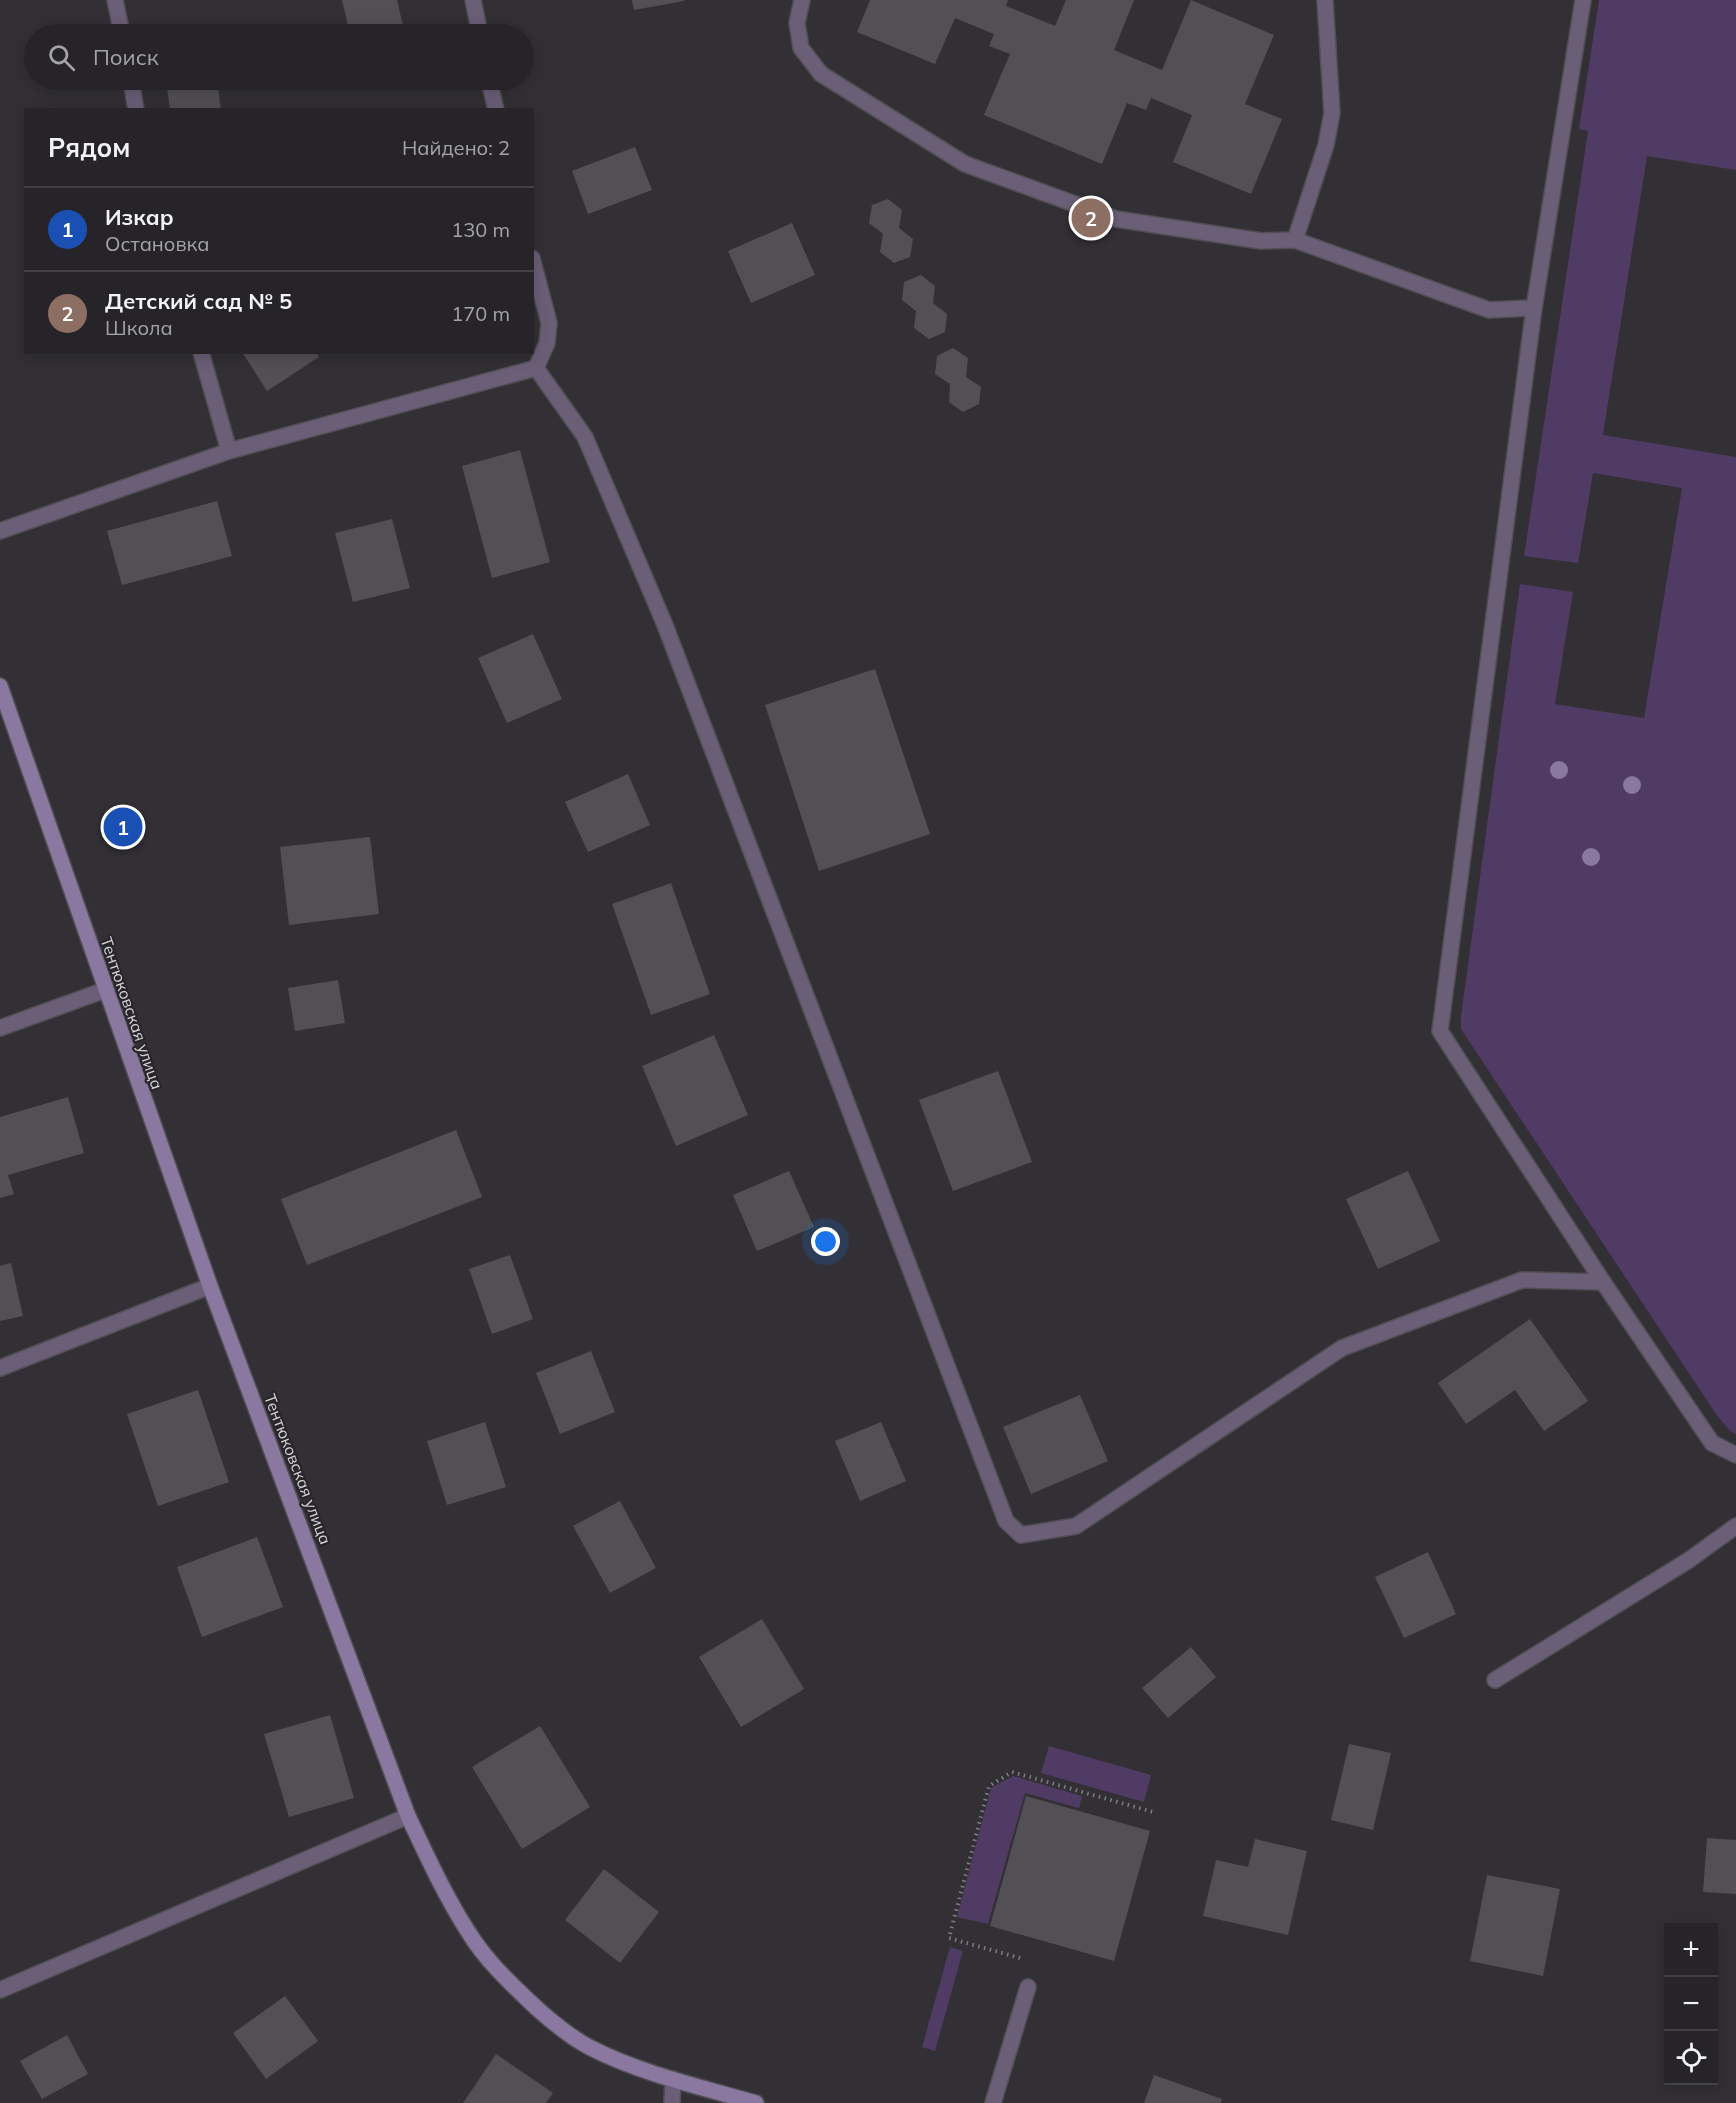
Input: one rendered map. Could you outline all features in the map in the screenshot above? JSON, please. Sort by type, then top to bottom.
[{"type":"street","points":[[115,0],[120,24]]},
{"type":"street","points":[[473,0],[478,24]]},
{"type":"street","points":[[802,0],[797,23],[801,48],[821,74],[965,164],[1116,219],[1261,242],[1294,240],[1489,310],[1534,308]]},
{"type":"street","points":[[1294,240],[1326,145],[1332,112],[1325,0]]},
{"type":"street","points":[[1583,0],[1534,308],[1440,1031],[1603,1282],[1712,1443],[1736,1455]]},
{"type":"street","points":[[132,90],[136,108]]},
{"type":"street","points":[[491,90],[496,108]]},
{"type":"street","points":[[534,266],[549,322],[547,343],[536,368]]},
{"type":"street","points":[[202,354],[229,452]]},
{"type":"street","points":[[536,368],[585,437],[660,615],[1006,1521],[1021,1535],[1076,1526],[1342,1348],[1522,1280],[1603,1282]]},
{"type":"street","points":[[0,531],[229,452],[536,368]]},
{"type":"street","name":"Тентюковская улица","points":[[0,686],[210,1286],[408,1816],[439,1881],[470,1935],[504,1977],[563,2030],[591,2048],[674,2079],[756,2103]]},
{"type":"street","points":[[0,1028],[105,990]]},
{"type":"street","points":[[0,1368],[210,1286]]},
{"type":"street","points":[[1495,1680],[1689,1560],[1736,1526]]},
{"type":"street","points":[[0,1990],[408,1816]]},
{"type":"street","points":[[993,2103],[1028,1987]]},
{"type":"street","points":[[672,2103],[674,2079]]},
{"type":"path","points":[[1028,1987],[1035,1963],[949,1938],[989,1786],[1012,1772],[1153,1812]]},
{"type":"shaded area","points":[[1599,0],[1736,0],[1736,170],[1647,156],[1603,435],[1736,457],[1736,1434],[1730,1431],[1716,1414],[1461,1029],[1520,584],[1573,592],[1555,704],[1644,718],[1682,488],[1593,473],[1578,563],[1524,556],[1588,131],[1579,129]]},
{"type":"shaded area","points":[[1049,1746],[1151,1775],[1144,1802],[1041,1773]]},
{"type":"shaded area","points":[[1013,1776],[1082,1796],[1079,1808],[1025,1793],[988,1924],[957,1917],[991,1788]]},
{"type":"shaded area","points":[[950,1947],[963,1951],[935,2051],[922,2047]]},
{"type":"building","points":[[342,0],[397,0],[403,24],[348,24]]},
{"type":"building","points":[[632,0],[684,0],[684,1],[634,10]]},
{"type":"building","points":[[870,0],[1008,0],[1006,6],[1055,26],[1066,0],[1134,0],[1114,50],[1162,70],[1191,0],[1274,35],[1245,104],[1282,119],[1251,194],[1173,162],[1192,115],[1151,98],[1146,110],[1127,103],[1102,164],[984,115],[1010,54],[989,46],[994,34],[955,18],[935,64],[857,32]]},
{"type":"building","points":[[167,90],[218,90],[221,108],[170,108]]},
{"type":"building","points":[[635,147],[652,190],[588,214],[572,171]]},
{"type":"building","points":[[888,199],[902,210],[899,228],[913,239],[910,257],[894,263],[880,252],[883,234],[869,223],[872,205]]},
{"type":"building","points":[[792,223],[815,275],[751,303],[728,251]]},
{"type":"building","points":[[921,275],[935,286],[933,303],[947,314],[945,332],[929,339],[914,328],[916,311],[902,300],[904,282]]},
{"type":"building","points":[[953,348],[968,358],[966,377],[981,387],[979,404],[963,412],[949,402],[950,384],[935,374],[937,356]]},
{"type":"building","points":[[243,354],[317,354],[319,357],[267,391]]},
{"type":"building","points":[[520,450],[550,562],[492,578],[462,466]]},
{"type":"building","points":[[217,501],[232,556],[122,585],[107,531]]},
{"type":"building","points":[[392,519],[410,588],[353,602],[335,533]]},
{"type":"building","points":[[533,634],[562,699],[507,723],[478,658]]},
{"type":"building","points":[[875,669],[930,834],[819,871],[765,705]]},
{"type":"building","points":[[628,774],[650,825],[588,852],[565,802]]},
{"type":"building","points":[[370,837],[379,914],[289,925],[280,847]]},
{"type":"building","points":[[671,883],[710,994],[651,1015],[612,904]]},
{"type":"building","points":[[338,980],[345,1023],[295,1031],[288,988]]},
{"type":"building","points":[[714,1035],[748,1115],[676,1146],[642,1066]]},
{"type":"building","points":[[998,1071],[1032,1162],[953,1191],[919,1100]]},
{"type":"building","points":[[68,1097],[84,1153],[8,1175],[14,1194],[0,1198],[0,1117]]},
{"type":"building","points":[[456,1130],[482,1197],[307,1265],[281,1199]]},
{"type":"building","points":[[789,1171],[814,1227],[757,1251],[733,1195]]},
{"type":"building","points":[[1408,1171],[1440,1241],[1378,1269],[1346,1199]]},
{"type":"building","points":[[510,1255],[533,1319],[492,1334],[469,1269]]},
{"type":"building","points":[[11,1263],[23,1316],[0,1321],[0,1266]]},
{"type":"building","points":[[1530,1319],[1588,1401],[1544,1431],[1515,1390],[1466,1424],[1438,1383]]},
{"type":"building","points":[[591,1351],[615,1412],[560,1434],[536,1373]]},
{"type":"building","points":[[198,1390],[229,1482],[158,1506],[127,1414]]},
{"type":"building","points":[[1080,1395],[1108,1461],[1031,1494],[1003,1427]]},
{"type":"building","points":[[485,1422],[506,1487],[447,1505],[427,1441]]},
{"type":"building","points":[[881,1422],[906,1481],[860,1501],[835,1441]]},
{"type":"building","points":[[620,1501],[656,1568],[610,1593],[573,1526]]},
{"type":"building","points":[[257,1537],[283,1607],[202,1637],[177,1567]]},
{"type":"building","points":[[1428,1552],[1456,1614],[1404,1638],[1375,1577]]},
{"type":"building","points":[[762,1619],[804,1689],[741,1727],[699,1657]]},
{"type":"building","points":[[1191,1647],[1216,1677],[1168,1718],[1142,1688]]},
{"type":"building","points":[[330,1715],[354,1798],[289,1817],[264,1734]]},
{"type":"building","points":[[540,1726],[590,1807],[522,1849],[472,1767]]},
{"type":"building","points":[[1349,1744],[1391,1753],[1373,1830],[1331,1820]]},
{"type":"building","points":[[1026,1796],[1150,1831],[1114,1961],[990,1926]]},
{"type":"building","points":[[1707,1838],[1736,1840],[1736,1894],[1703,1892]]},
{"type":"building","points":[[1255,1839],[1307,1851],[1288,1935],[1203,1916],[1216,1860],[1248,1867]]},
{"type":"building","points":[[604,1869],[659,1912],[620,1963],[565,1920]]},
{"type":"building","points":[[1487,1875],[1560,1889],[1543,1976],[1470,1961]]},
{"type":"building","points":[[285,1996],[318,2041],[266,2079],[233,2033]]},
{"type":"building","points":[[67,2035],[88,2074],[42,2099],[20,2061]]},
{"type":"building","points":[[496,2054],[553,2093],[546,2103],[463,2103]]},
{"type":"building","points":[[1154,2075],[1222,2099],[1221,2103],[1144,2103]]},
{"type":"place","name":"Детский сад № 5","points":[[1091,218]]},
{"type":"place","name":"Изкар","points":[[123,827]]}]
